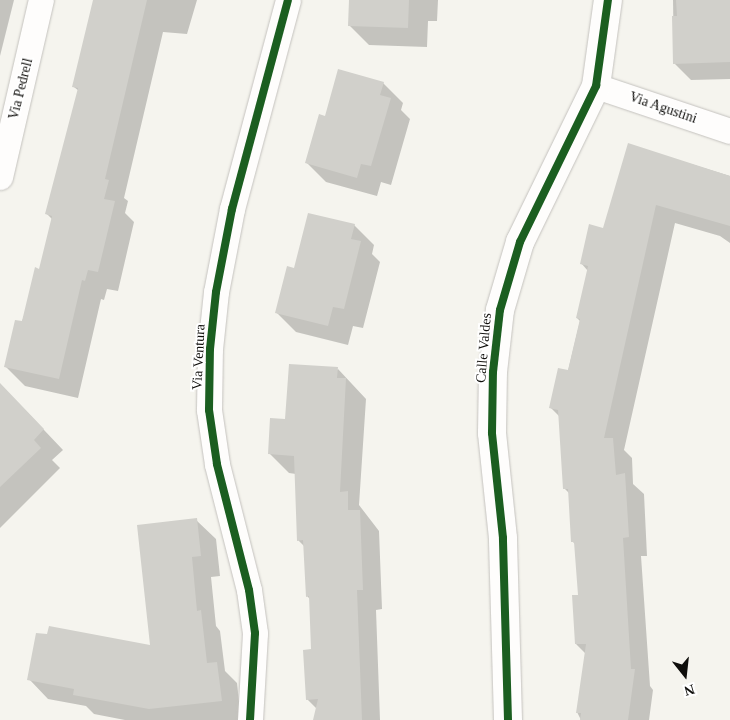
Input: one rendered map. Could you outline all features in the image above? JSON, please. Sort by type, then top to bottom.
[{"type":"street","name":"Via Pedrell","points":[[0,177],[42,0]]},
{"type":"street","name":"Via Ventura","points":[[250,720],[255,633],[249,590],[217,464],[209,410],[210,349],[216,292],[232,209],[288,0]]},
{"type":"street","name":"Calle Valdes","points":[[508,720],[503,538],[492,433],[493,372],[500,310],[520,242],[596,86],[608,0]]},
{"type":"street","name":"Via Agustini","points":[[596,86],[730,131]]},
{"type":"building","points":[[93,0],[147,0],[105,179],[109,180],[104,199],[115,201],[98,272],[88,270],[85,281],[82,280],[59,379],[4,367],[15,320],[22,321],[35,267],[39,269],[52,216],[45,214],[78,88],[72,87]]},
{"type":"building","points":[[349,0],[409,0],[408,28],[348,26]]},
{"type":"building","points":[[676,0],[730,0],[730,62],[673,64],[672,16],[677,16]]},
{"type":"building","points":[[338,69],[384,82],[380,95],[391,98],[371,166],[361,164],[357,178],[305,163],[319,114],[325,116]]},
{"type":"building","points":[[628,143],[730,176],[730,226],[656,205],[604,438],[613,438],[616,475],[625,473],[629,537],[623,538],[631,669],[635,669],[628,720],[580,720],[581,713],[576,713],[586,644],[575,644],[572,595],[578,595],[574,542],[571,542],[568,489],[563,489],[558,410],[549,408],[558,368],[568,370],[580,319],[576,318],[588,266],[580,264],[589,224],[603,228]]},
{"type":"building","points":[[308,213],[355,224],[351,239],[361,241],[344,309],[333,307],[328,326],[275,313],[287,266],[294,268]]},
{"type":"building","points":[[289,364],[338,367],[337,378],[346,378],[340,492],[348,491],[348,510],[360,510],[363,590],[357,590],[362,720],[313,720],[318,699],[306,700],[303,650],[311,649],[309,596],[306,597],[303,540],[297,541],[294,456],[268,454],[270,418],[285,419]]},
{"type":"building","points":[[0,383],[44,429],[34,440],[41,448],[0,487]]},
{"type":"building","points":[[197,518],[201,556],[192,557],[197,611],[201,610],[207,663],[217,662],[222,701],[149,709],[73,695],[74,689],[27,680],[36,633],[47,634],[49,626],[150,645],[137,525]]},
{"type":"cycle path","points":[[250,720],[255,633],[249,590],[217,464],[209,410],[210,349],[216,292],[232,209],[288,0]]},
{"type":"cycle path","points":[[508,720],[503,538],[492,433],[493,372],[500,310],[520,242],[596,86],[608,0]]}]
